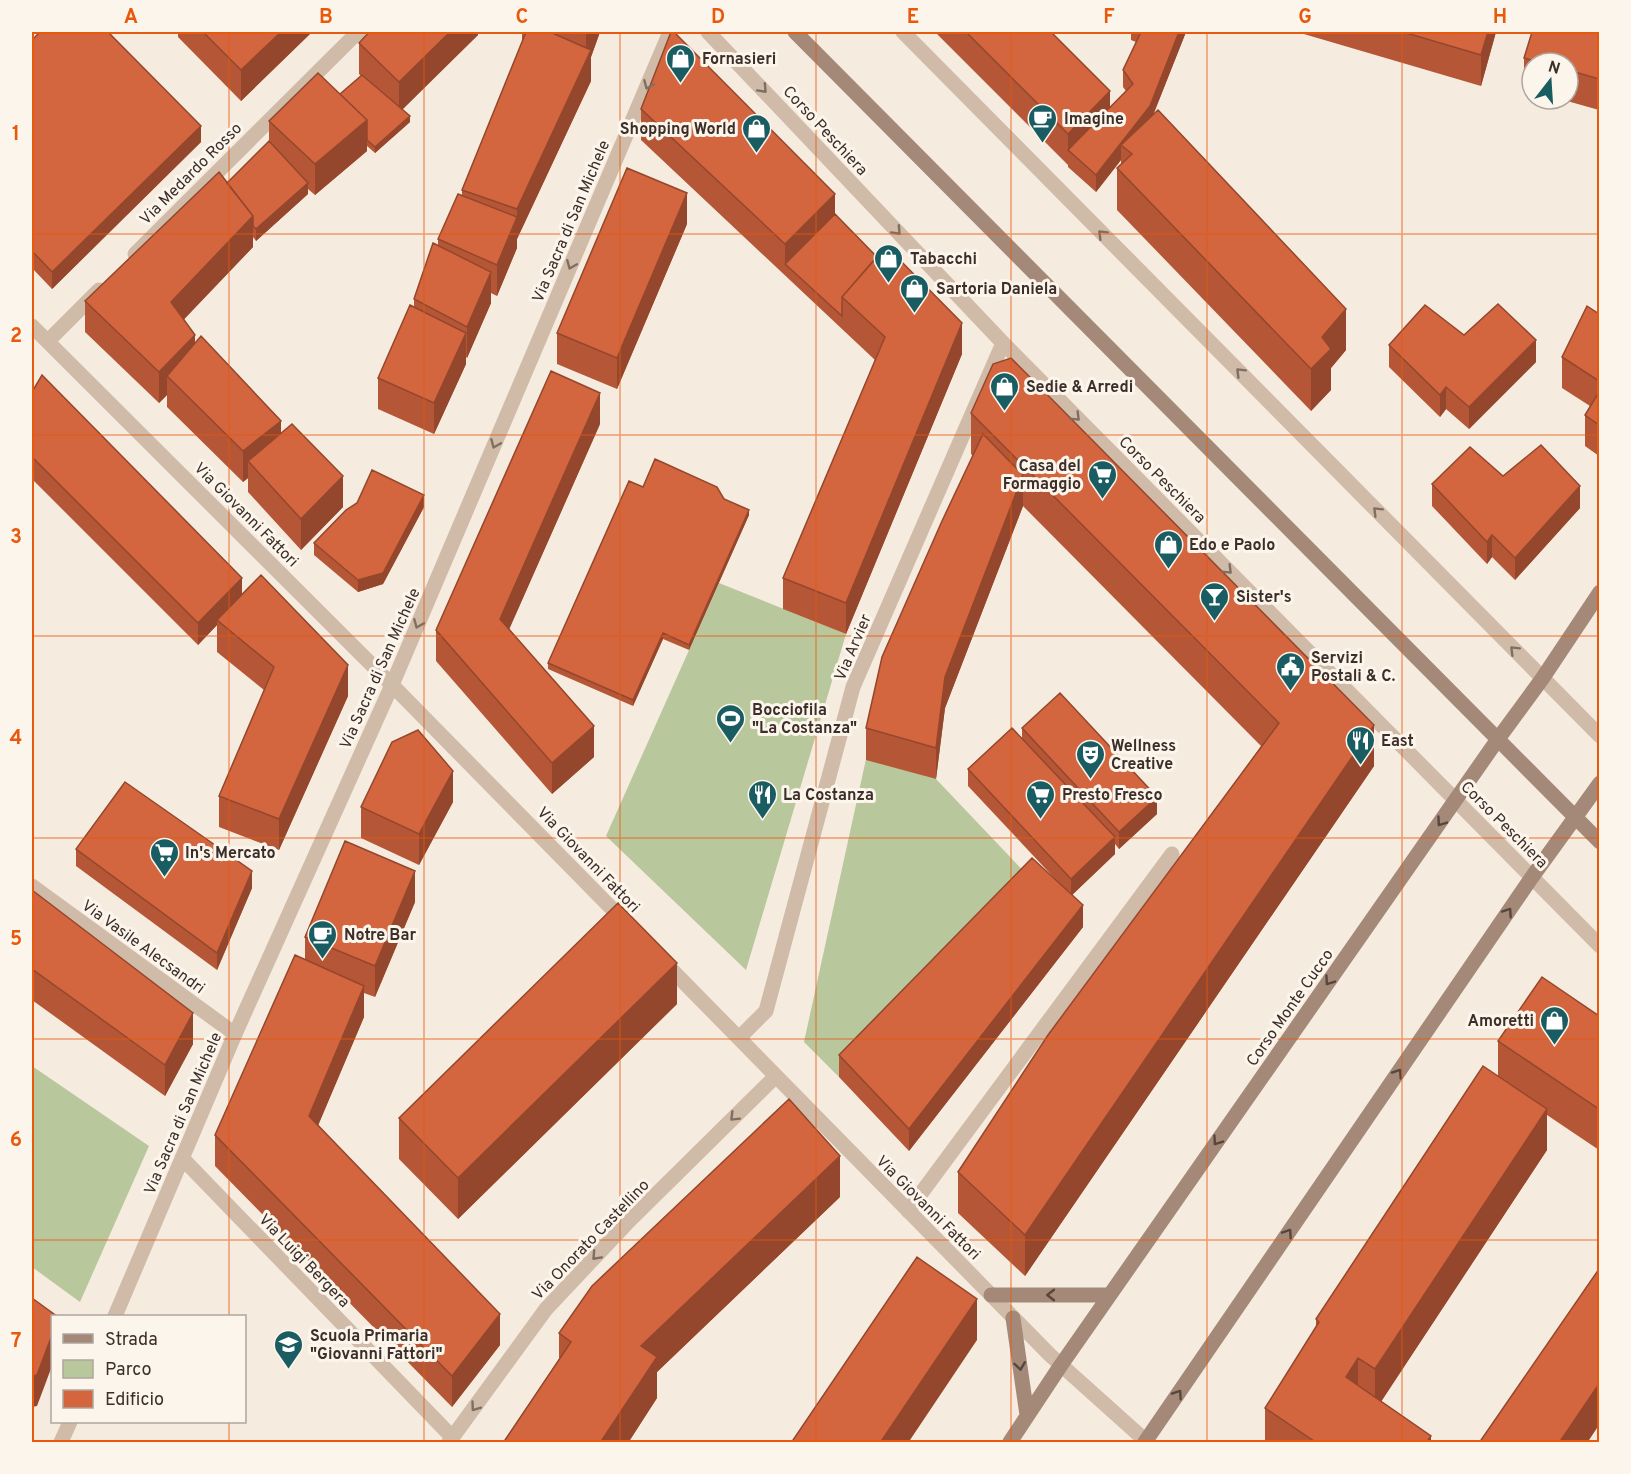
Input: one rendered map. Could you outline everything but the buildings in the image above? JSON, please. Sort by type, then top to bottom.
[{"type":"street","name":"Via Medardo Rosso","points":[[123,266],[358,32]]},
{"type":"street","name":"Via Sacra di San Michele","points":[[116,1315],[235,1034],[392,685],[670,32]]},
{"type":"street","name":"Corso Peschiera","points":[[708,32],[1003,344],[1599,945]]},
{"type":"street","points":[[795,32],[1599,842]]},
{"type":"street","points":[[903,32],[1599,736]]},
{"type":"street","points":[[48,341],[106,282]]},
{"type":"street","name":"Via Giovanni Fattori","points":[[32,326],[392,685],[640,937]]},
{"type":"street","name":"Via Arvier","points":[[739,1038],[766,1011],[853,687],[1003,344]]},
{"type":"street","name":"Corso Monte Cucco","points":[[1010,1443],[1060,1365],[1542,679],[1599,592]]},
{"type":"street","points":[[1146,1442],[1532,877],[1599,783]]},
{"type":"street","points":[[908,1211],[1172,854]]},
{"type":"street","name":"Via Vasile Alecsandri","points":[[32,886],[235,1034]]},
{"type":"street","name":"Via Giovanni Fattori","points":[[657,954],[1060,1365],[1146,1442]]},
{"type":"street","name":"Via Onorato Castellino","points":[[451,1440],[546,1309],[627,1223],[776,1076]]},
{"type":"street","name":"Via Luigi Bergera","points":[[182,1158],[451,1440]]},
{"type":"street","points":[[991,1295],[1110,1295]]},
{"type":"street","points":[[1013,1318],[1028,1415]]},
{"type":"street","points":[[61,1443],[70,1423]]},
{"type":"green space","name":"Bocciofila \"La Costanza\"","points":[[719,583],[846,634],[746,970],[606,836]]},
{"type":"green space","points":[[866,759],[936,779],[1032,880],[839,1077],[804,1042]]},
{"type":"green space","points":[[32,1066],[149,1146],[80,1302],[32,1267]]},
{"type":"place","name":"Fornasieri","points":[[681,84]]},
{"type":"place","name":"Imagine","points":[[1043,144]]},
{"type":"place","name":"Shopping World","points":[[757,154]]},
{"type":"place","name":"Tabacchi","points":[[889,284]]},
{"type":"place","name":"Sartoria Daniela","points":[[915,314]]},
{"type":"place","name":"Sedie & Arredi","points":[[1005,412]]},
{"type":"place","name":"Casa del Formaggio","points":[[1102,500]]},
{"type":"place","name":"Edo e Paolo","points":[[1168,570]]},
{"type":"place","name":"Sister's","points":[[1215,622]]},
{"type":"place","name":"Servizi Postali & C.","points":[[1290,692]]},
{"type":"place","name":"Bocciofila \"La Costanza\"","points":[[731,744]]},
{"type":"place","name":"East","points":[[1360,766]]},
{"type":"place","name":"Wellness Creative","points":[[1090,780]]},
{"type":"place","name":"La Costanza","points":[[762,820]]},
{"type":"place","name":"Presto Fresco","points":[[1041,820]]},
{"type":"place","name":"In's Mercato","points":[[164,878]]},
{"type":"place","name":"Notre Bar","points":[[323,960]]},
{"type":"place","name":"Amoretti","points":[[1555,1046]]},
{"type":"place","name":"Scuola Primaria \"Giovanni Fattori\"","points":[[289,1370]]}]
